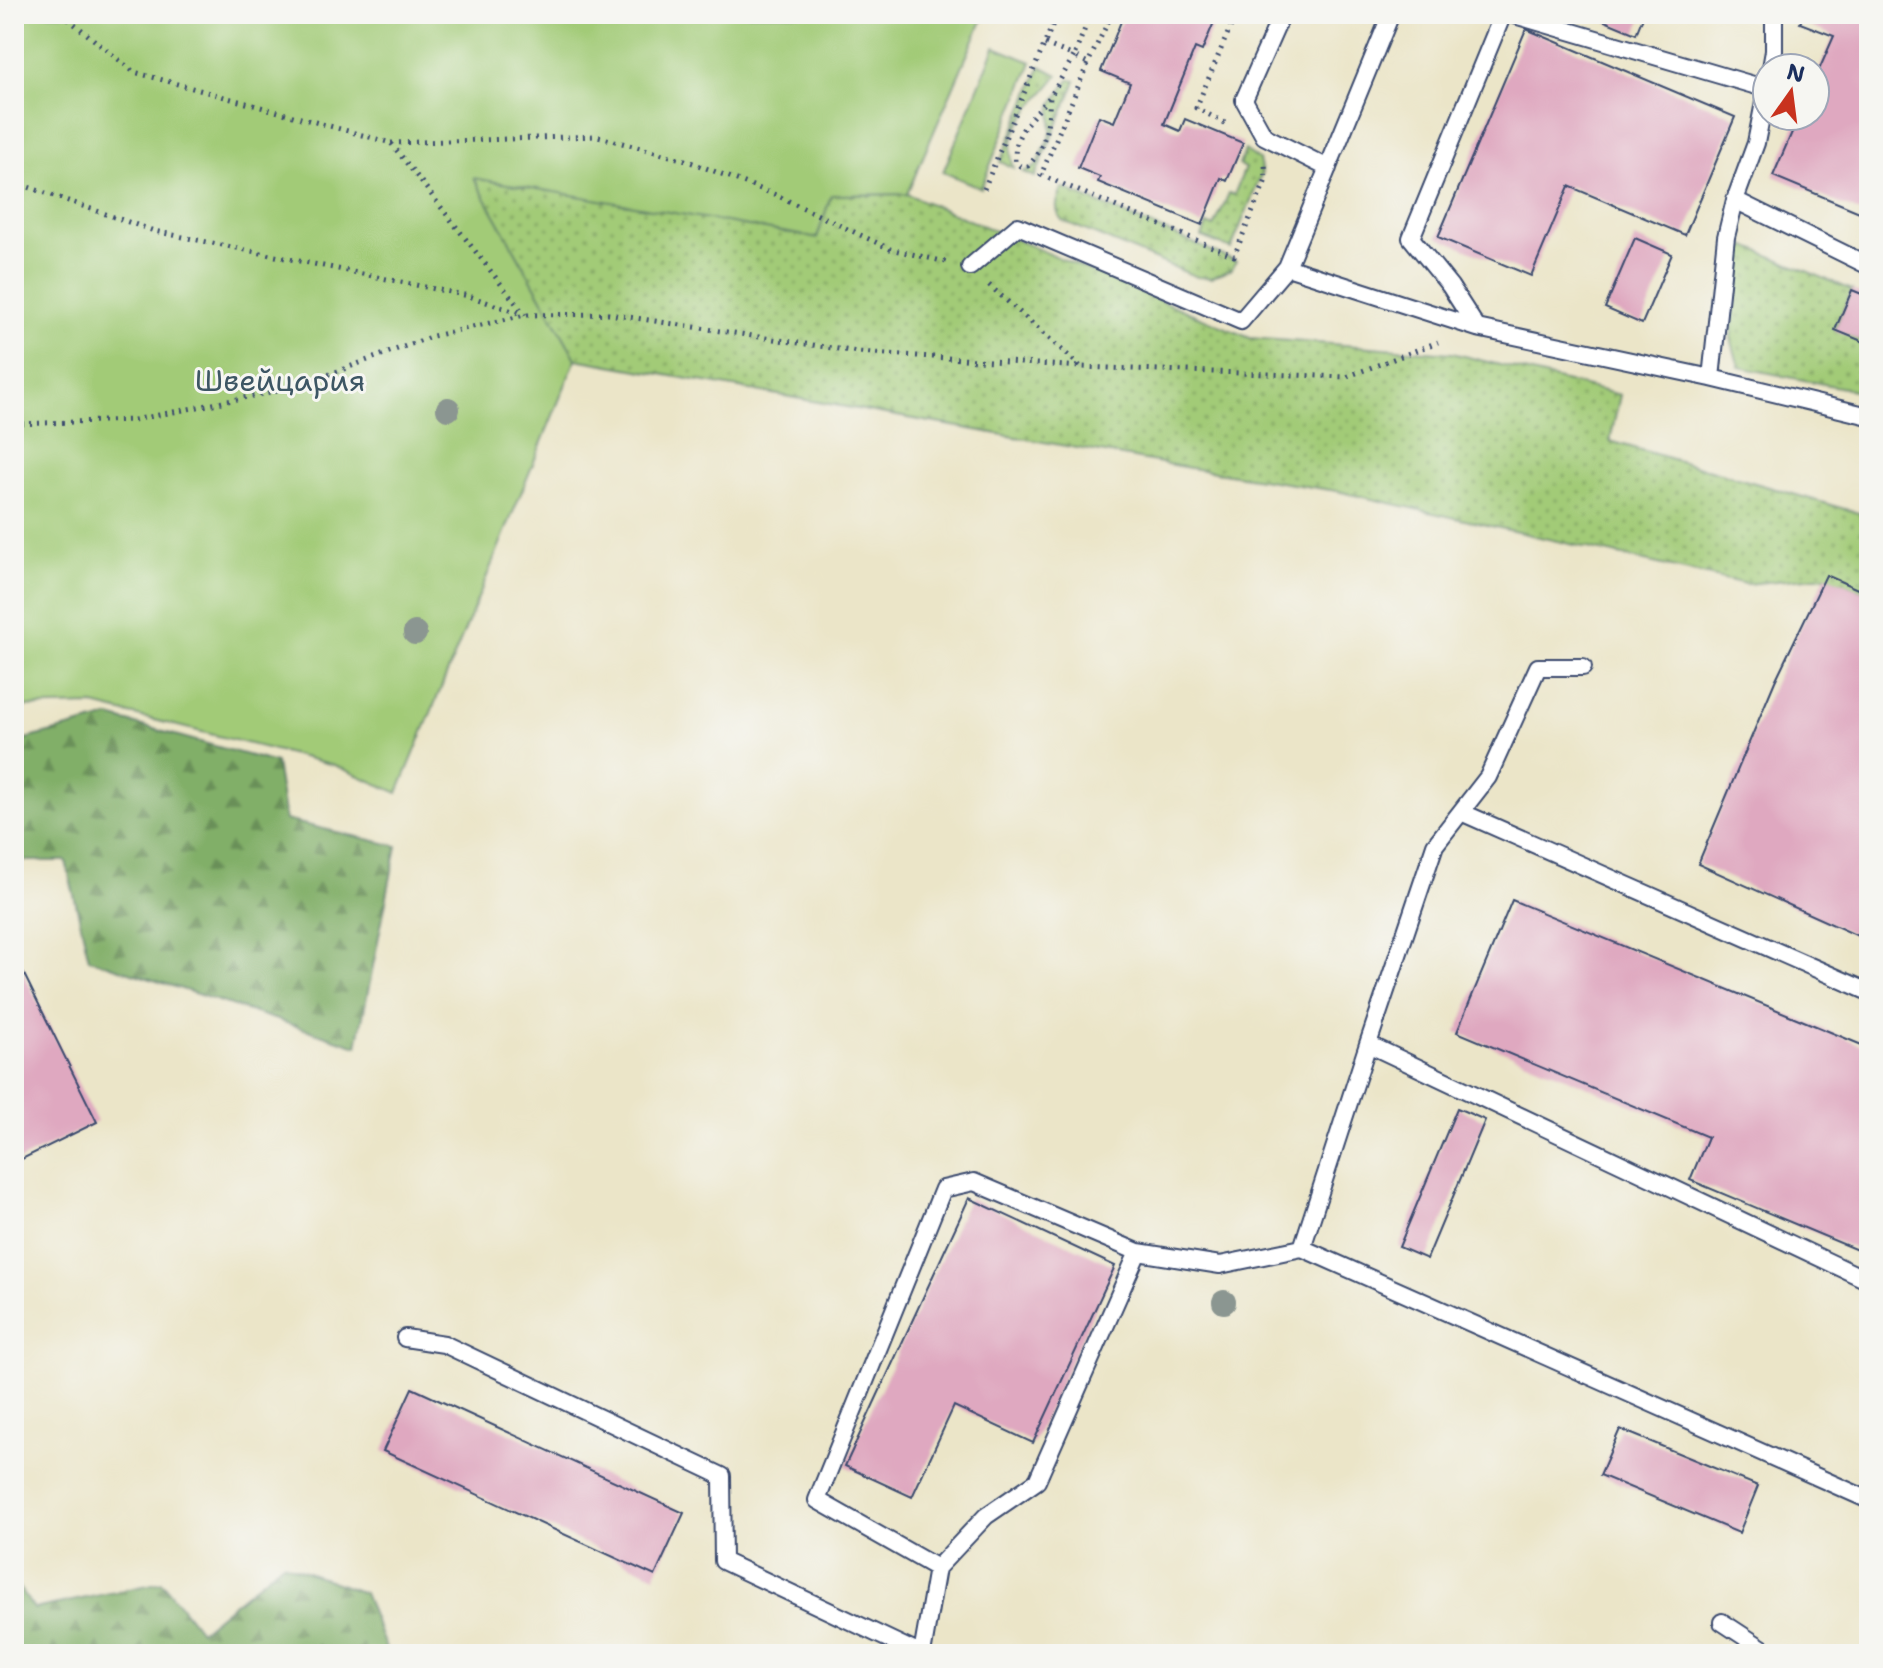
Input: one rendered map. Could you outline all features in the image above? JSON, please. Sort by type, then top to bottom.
[{"type":"lane","points":[[1282,14],[1244,100],[1264,136],[1328,168]]},
{"type":"lane","points":[[970,267],[1018,226],[1241,321],[1287,267],[1391,14]]},
{"type":"lane","points":[[1477,328],[1450,286],[1411,238],[1503,14]]},
{"type":"lane","points":[[1511,14],[1751,83]]},
{"type":"lane","points":[[1774,14],[1774,52]]},
{"type":"lane","points":[[1711,378],[1726,237],[1758,132]]},
{"type":"lane","points":[[1735,200],[1869,266]]},
{"type":"lane","points":[[1287,267],[1477,328],[1711,378],[1869,416]]},
{"type":"lane","points":[[1302,1248],[1435,845],[1488,777],[1538,667],[1583,667]]},
{"type":"lane","points":[[1461,812],[1869,992]]},
{"type":"lane","points":[[1368,1044],[1869,1281]]},
{"type":"lane","points":[[937,1568],[817,1500],[943,1189],[974,1182],[1138,1252],[1220,1265],[1302,1248],[1869,1500]]},
{"type":"lane","points":[[405,1338],[444,1344],[722,1476],[723,1561],[921,1654],[937,1568],[986,1516],[1037,1481],[1138,1252]]},
{"type":"lane","points":[[1722,1622],[1771,1654]]},
{"type":"path","points":[[62,14],[134,72],[391,143],[596,136],[685,160],[763,190],[890,249],[970,267],[1081,367]]},
{"type":"path","points":[[984,189],[1057,14]]},
{"type":"path","points":[[1050,97],[1046,134],[1041,148],[1028,166],[1020,166],[1015,161],[1019,137],[1029,118],[1050,97],[1074,56],[1088,14]]},
{"type":"path","points":[[1112,14],[1041,175],[1234,256],[1266,180],[1267,170],[1263,159]]},
{"type":"path","points":[[1229,127],[1219,118],[1196,108],[1236,14]]},
{"type":"path","points":[[1045,44],[1088,63]]},
{"type":"path","points":[[391,143],[525,315]]},
{"type":"path","points":[[14,182],[154,231],[469,296],[525,315]]},
{"type":"path","points":[[14,424],[134,420],[292,388],[433,336],[525,315],[609,314],[858,352],[1081,367],[1346,377],[1477,328]]},
{"type":"green space","name":"Швейцария","points":[[14,14],[985,14],[907,194],[831,195],[817,238],[474,178],[576,359],[398,793],[334,765],[94,705],[14,707]]},
{"type":"green space","points":[[995,47],[1032,62],[981,188],[943,172]]},
{"type":"green space","points":[[1041,66],[1058,75],[1016,129],[1011,154],[1014,168],[1000,162]]},
{"type":"green space","points":[[1070,79],[1076,81],[1035,177],[1023,172],[1035,167],[1039,161],[1051,133],[1052,104]]},
{"type":"green space","points":[[1245,150],[1259,160],[1262,173],[1231,249],[1202,237],[1207,224],[1214,227],[1229,193],[1234,195],[1245,168],[1239,165]]},
{"type":"green space","points":[[473,177],[817,238],[831,195],[907,194],[1250,338],[1452,353],[1620,395],[1610,441],[1869,516],[1869,594],[1826,576],[1746,584],[1337,491],[1190,468],[576,359]]},
{"type":"green space","points":[[1062,188],[1236,261],[1232,269],[1211,278],[1197,277],[1063,221],[1057,209]]},
{"type":"green space","points":[[1742,244],[1852,290],[1835,329],[1869,344],[1869,393],[1739,367],[1731,338]]},
{"type":"green space","points":[[110,717],[276,763],[285,820],[397,846],[357,1046],[89,959],[66,861],[14,861],[14,742]]},
{"type":"green space","points":[[283,1563],[364,1593],[388,1654],[14,1654],[14,1581],[34,1609],[162,1582],[200,1631]]},
{"type":"building","points":[[1124,14],[1217,15],[1202,51],[1195,48],[1164,124],[1180,131],[1185,119],[1243,143],[1227,181],[1221,178],[1202,225],[1098,182],[1100,177],[1078,168],[1099,116],[1114,122],[1130,83],[1101,71]]},
{"type":"building","points":[[1597,14],[1644,14],[1636,34],[1595,17]]},
{"type":"building","points":[[1804,14],[1869,14],[1869,216],[1773,176],[1792,132],[1831,132],[1831,52],[1827,52],[1834,36],[1800,23]]},
{"type":"building","points":[[1526,29],[1735,117],[1685,235],[1569,186],[1531,276],[1438,237]]},
{"type":"building","points":[[1635,238],[1672,254],[1642,324],[1605,308]]},
{"type":"building","points":[[1852,290],[1869,297],[1869,344],[1835,330]]},
{"type":"building","points":[[1826,575],[1869,594],[1869,941],[1698,864],[1775,681]]},
{"type":"building","points":[[1512,900],[1869,1048],[1869,1255],[1690,1180],[1708,1137],[1457,1032]]},
{"type":"building","points":[[14,954],[97,1122],[14,1163]]},
{"type":"building","points":[[1457,1108],[1485,1120],[1427,1259],[1399,1247]]},
{"type":"building","points":[[969,1198],[1115,1266],[1033,1443],[954,1406],[912,1497],[845,1466]]},
{"type":"building","points":[[412,1388],[684,1513],[655,1576],[383,1451]]},
{"type":"building","points":[[1620,1429],[1758,1486],[1739,1533],[1600,1475]]}]
